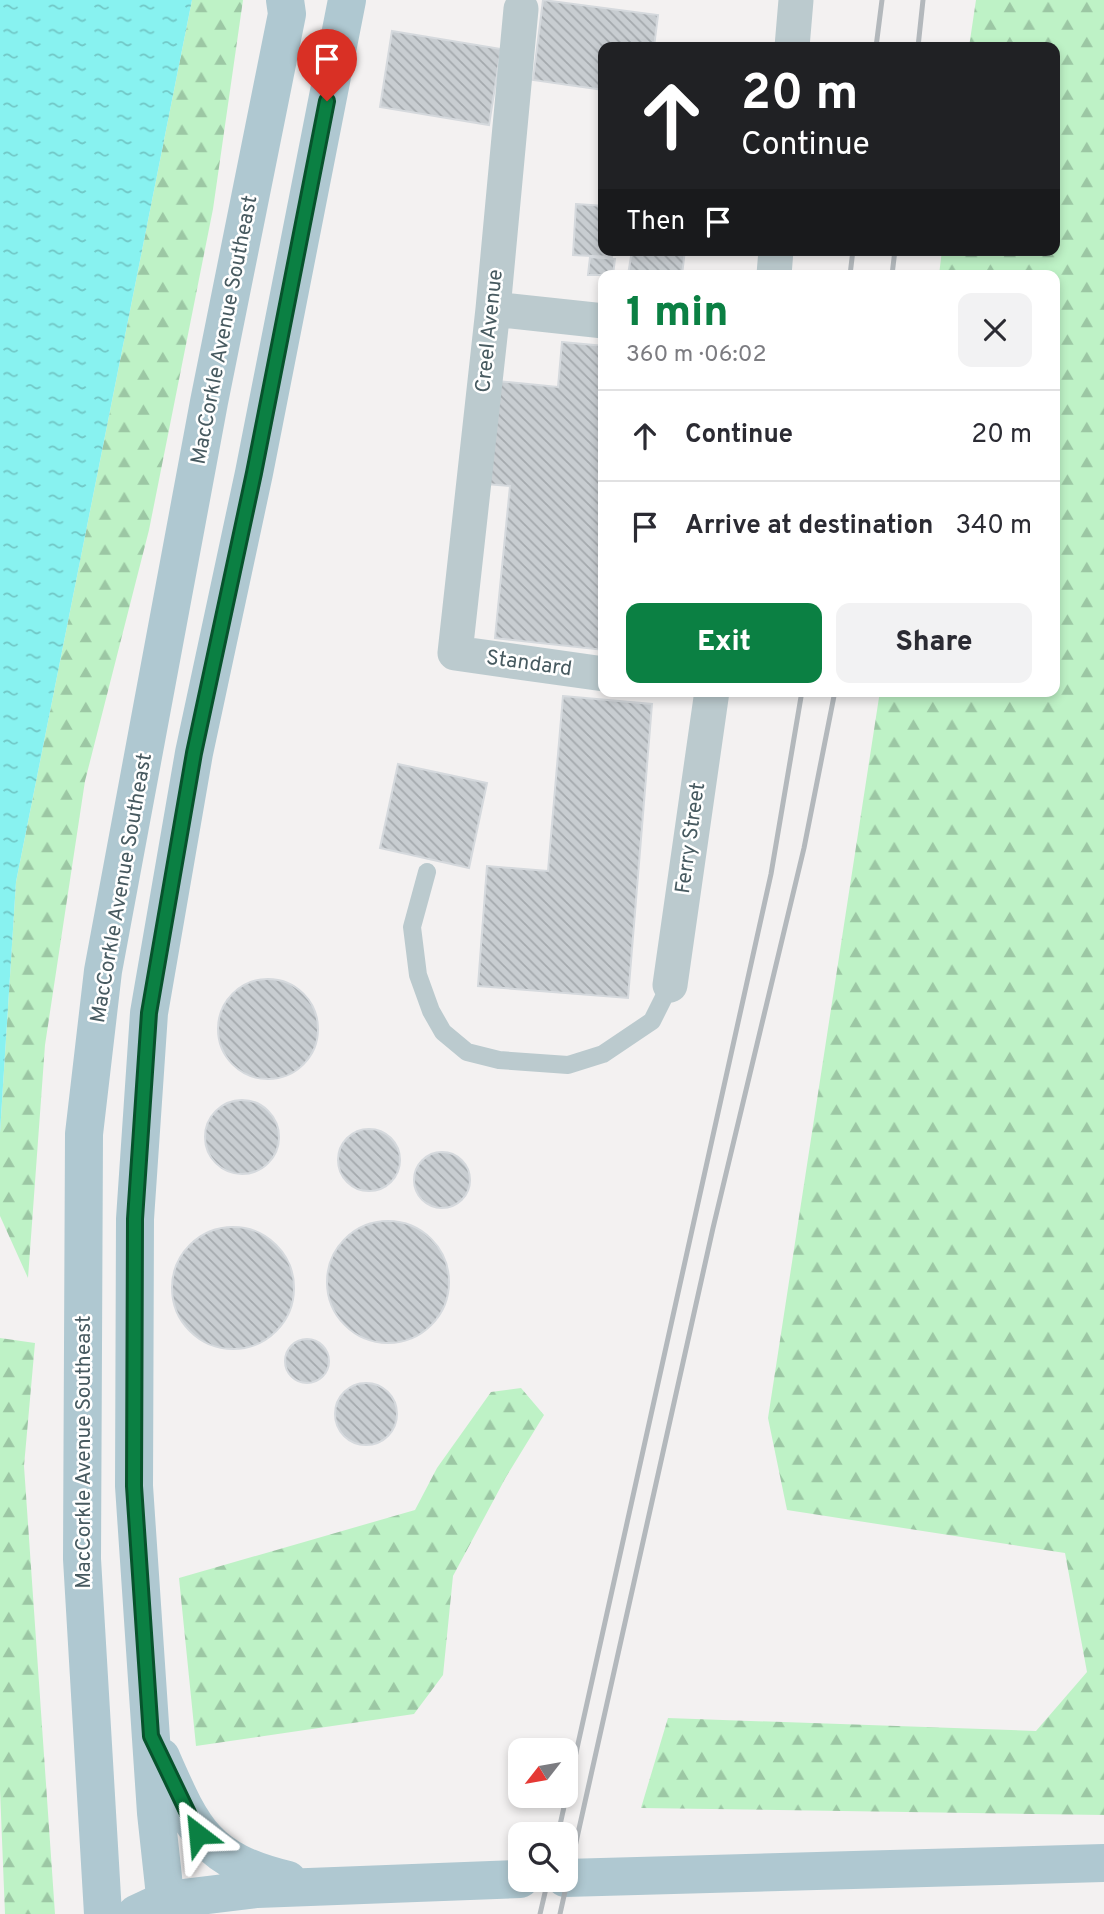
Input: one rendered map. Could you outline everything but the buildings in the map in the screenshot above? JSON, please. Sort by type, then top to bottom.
[{"type":"main road","points":[[347,0],[257,460],[194,753],[149,1013],[135,1219],[134,1486],[151,1736],[156,1909],[257,1889],[508,1879]]},
{"type":"main road","name":"MacCorkle Avenue Southeast","points":[[103,1914],[82,1559],[84,1134],[103,971],[209,402],[289,5]]},
{"type":"main road","points":[[151,1736],[198,1834],[225,1857],[258,1872],[317,1886]]},
{"type":"main road","points":[[578,1878],[1104,1863]]},
{"type":"street","points":[[792,42],[796,0]]},
{"type":"street","name":"Creel Avenue","points":[[455,653],[493,309],[521,9]]},
{"type":"street","points":[[493,309],[598,320]]},
{"type":"street","name":"Standard","points":[[455,653],[598,673]]},
{"type":"street","name":"Ferry Street","points":[[670,985],[711,697]]},
{"type":"lane","points":[[427,872],[412,927],[418,975],[431,1011],[443,1032],[467,1052],[499,1060],[568,1065],[603,1054],[652,1021],[670,985]]},
{"type":"green space","points":[[192,0],[243,0],[213,209],[149,530],[85,781],[45,1045],[28,1278],[0,1216],[0,1133],[16,882]]},
{"type":"green space","points":[[976,0],[1104,0],[1104,1815],[641,1808],[668,1718],[1036,1731],[1087,1672],[1065,1553],[787,1510],[768,1418],[879,697],[1060,697],[1060,270],[940,270],[941,256],[1060,256],[1060,42],[970,42]]},
{"type":"green space","points":[[0,1338],[35,1343],[24,1466],[55,1914],[5,1914],[0,1790]]},
{"type":"green space","points":[[521,1388],[544,1415],[506,1477],[453,1576],[443,1675],[414,1714],[196,1746],[179,1578],[415,1510],[437,1468],[491,1392]]},
{"type":"water","points":[[0,0],[192,0],[16,882],[0,1133]]},
{"type":"railway","points":[[877,42],[882,0]]},
{"type":"railway","points":[[919,42],[923,0]]},
{"type":"railway","points":[[851,270],[852,256]]},
{"type":"railway","points":[[893,270],[894,256]]},
{"type":"railway","points":[[561,1822],[771,874],[801,697]]},
{"type":"railway","points":[[560,1914],[713,1228],[804,848],[834,697]]},
{"type":"railway","points":[[540,1914],[545,1892]]},
{"type":"route","points":[[198,1834],[151,1736],[134,1486],[135,1219],[149,1013],[194,753],[254,473],[327,101]]}]
